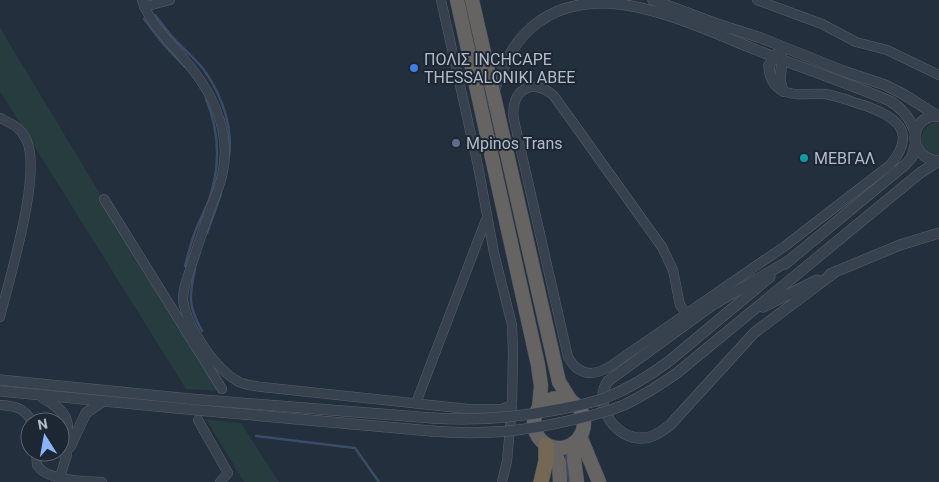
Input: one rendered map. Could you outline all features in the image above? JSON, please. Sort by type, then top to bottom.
[{"type":"highway","points":[[456,0],[540,378],[541,394],[534,428],[538,438],[550,446],[559,463],[560,482]]},
{"type":"highway","points":[[472,0],[559,382],[583,417],[583,430],[578,439],[574,459],[577,482]]},
{"type":"highway","points":[[539,408],[547,401],[555,398],[571,401]]},
{"type":"highway","points":[[550,446],[569,446],[578,439]]},
{"type":"highway","points":[[578,439],[599,482]]},
{"type":"highway","points":[[541,482],[550,446]]},
{"type":"street","points":[[170,0],[143,4],[158,30],[193,69],[206,88],[216,107],[223,131],[225,153],[222,176],[185,285],[183,299],[191,332],[228,374],[240,383],[468,409],[502,409],[512,405]]},
{"type":"street","points":[[441,0],[478,166],[490,234],[512,326],[512,405],[507,461],[502,482]]},
{"type":"street","points":[[654,0],[778,53],[797,65],[890,101],[905,113],[916,132]]},
{"type":"street","points":[[757,0],[822,24],[856,42],[887,50],[939,75]]},
{"type":"street","points":[[493,93],[506,61],[524,35],[540,20],[574,6],[603,3],[645,9],[735,41],[778,53],[793,50],[846,72],[885,85],[938,116]]},
{"type":"street","points":[[686,313],[680,306],[672,270],[662,247],[554,96],[543,88],[528,88],[514,101],[514,120],[556,300],[565,347],[572,364],[578,369],[590,373],[603,370],[803,233],[890,165],[899,151],[902,132],[888,115],[833,95],[796,95],[783,91],[774,82],[762,61],[735,41]]},
{"type":"street","points":[[778,53],[783,91]]},
{"type":"street","points":[[769,74],[769,65],[778,53]]},
{"type":"street","points":[[780,72],[785,68],[797,65]]},
{"type":"street","points":[[0,380],[190,399],[432,418],[496,419],[532,415],[606,398],[642,380],[668,362],[906,164],[912,157],[916,132],[921,122],[927,118],[938,116]]},
{"type":"street","points":[[0,118],[18,127],[27,141],[31,155],[32,170],[22,227],[0,317]]},
{"type":"street","points":[[915,145],[918,152],[924,157],[939,161]]},
{"type":"street","points":[[0,390],[103,401],[197,415],[244,415],[430,431],[497,433],[542,427],[579,418],[623,405],[653,390],[677,373],[920,173],[939,161]]},
{"type":"street","points":[[104,199],[191,332],[222,389]]},
{"type":"street","points":[[416,403],[479,233],[487,217]]},
{"type":"street","points":[[479,233],[485,231],[490,234]]},
{"type":"street","points":[[743,318],[835,272],[900,245],[939,233]]},
{"type":"street","points":[[790,260],[711,306],[608,381],[603,388],[603,405],[612,424],[619,431],[630,437],[643,438],[661,432],[670,425],[754,333],[835,272]]},
{"type":"street","points":[[38,395],[55,404],[64,412]]},
{"type":"street","points":[[70,448],[86,413],[103,401]]},
{"type":"street","points":[[0,405],[20,408],[24,412]]},
{"type":"street","points":[[197,415],[228,473],[220,482]]},
{"type":"street","points":[[36,462],[39,469],[60,480],[102,482]]},
{"type":"street","points":[[60,480],[65,462]]},
{"type":"green space","points":[[0,28],[219,391],[186,389],[0,91]]},
{"type":"green space","points":[[935,122],[939,122],[939,155],[932,154],[926,150],[921,141],[924,130]]},
{"type":"green space","points":[[206,419],[241,423],[279,482],[244,482]]},
{"type":"waterway","points":[[155,15],[174,39],[204,70],[216,91],[228,126],[230,138],[228,162]]},
{"type":"waterway","points":[[144,19],[165,46],[185,67]]},
{"type":"waterway","points":[[185,266],[195,232],[209,200],[216,174],[216,137],[211,112],[206,99]]},
{"type":"waterway","points":[[207,233],[221,194]]},
{"type":"waterway","points":[[195,269],[191,301],[194,315],[202,331]]},
{"type":"waterway","points":[[256,436],[355,448],[379,482]]},
{"type":"waterway","points":[[566,456],[569,482]]},
{"type":"place","name":"ΠΟΛΙΣ INCHCAPE THESSALONIKI ΑΒΕΕ","points":[[414,68]]},
{"type":"place","name":"Mpinos Trans","points":[[456,143]]},
{"type":"place","name":"ΜΕΒΓΑΛ","points":[[804,158]]}]
